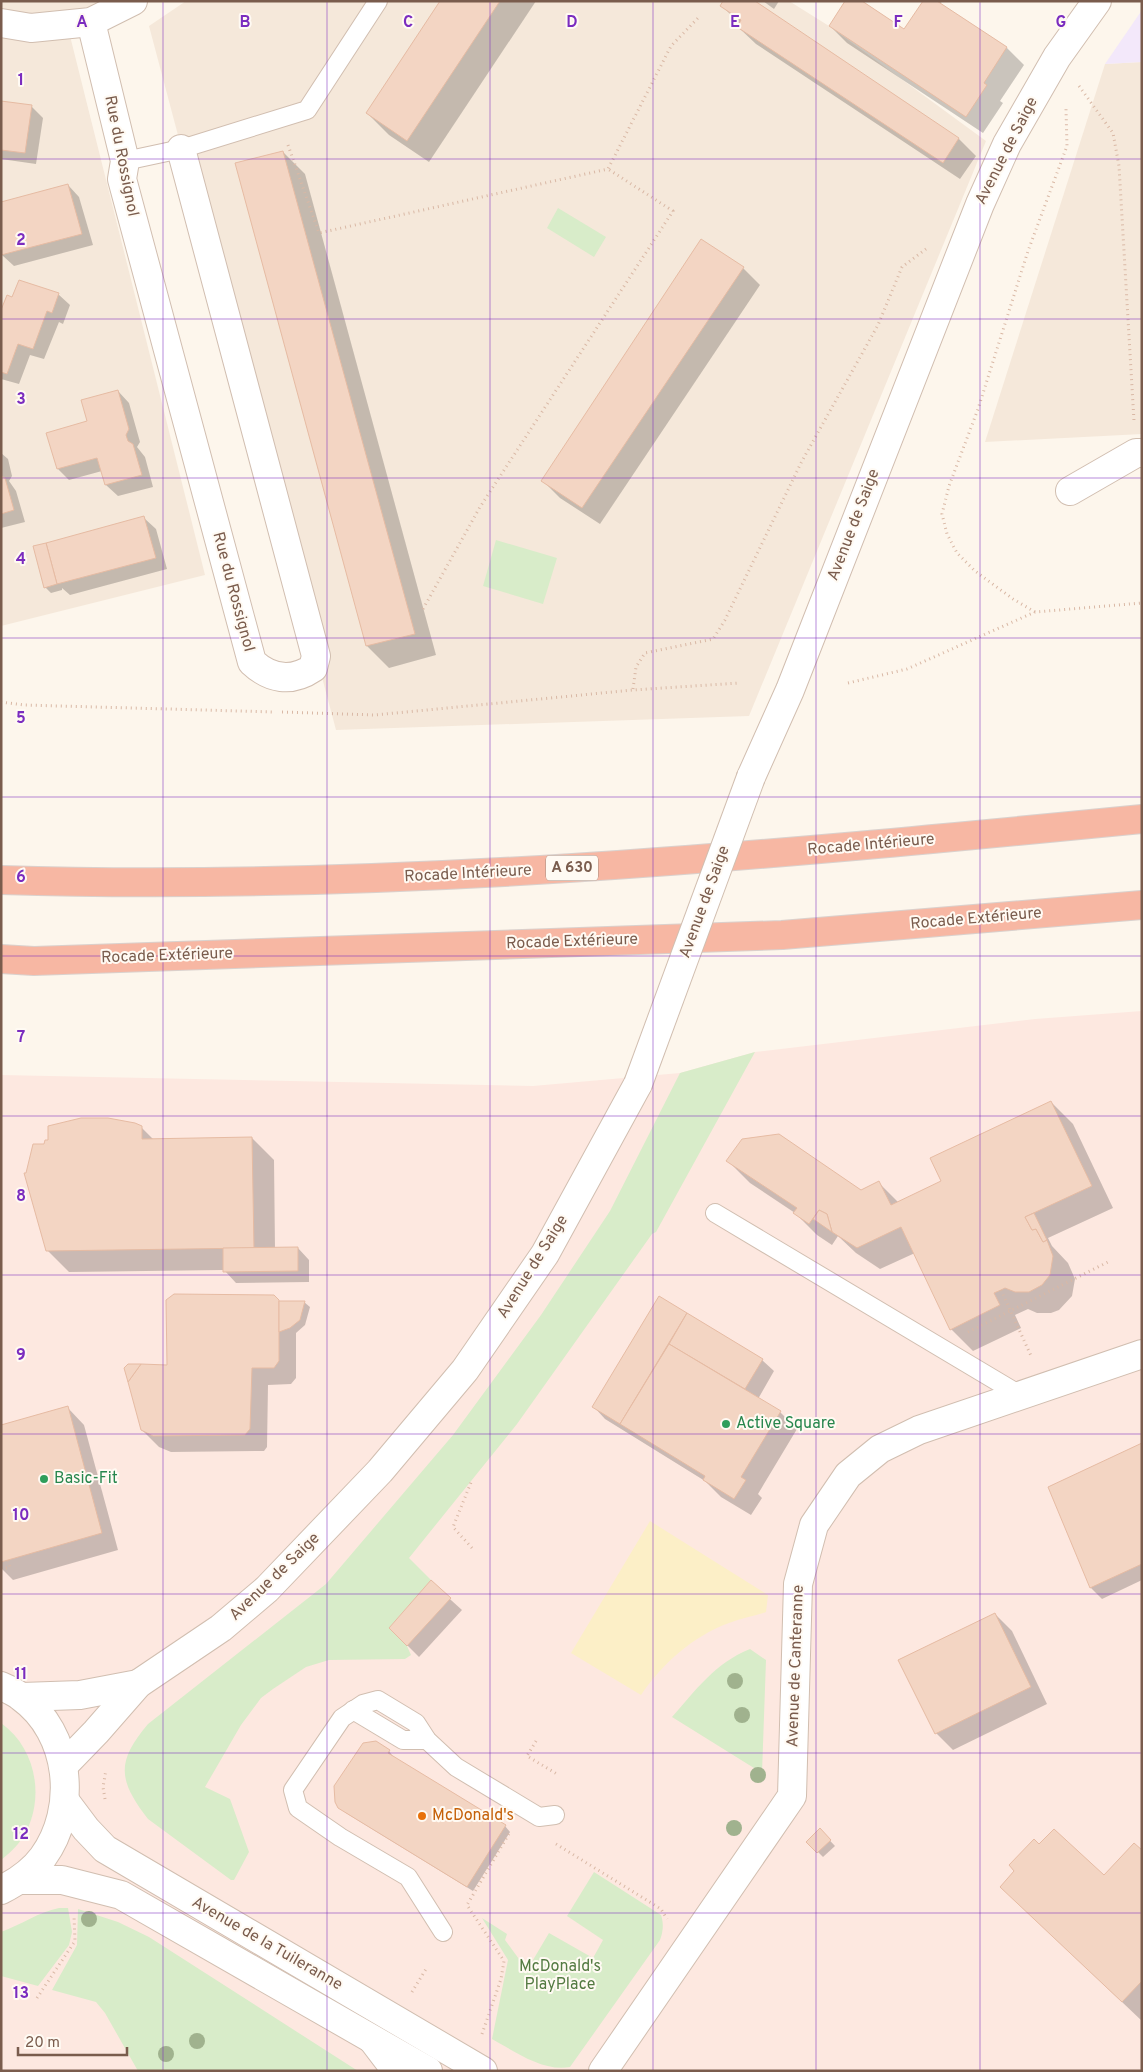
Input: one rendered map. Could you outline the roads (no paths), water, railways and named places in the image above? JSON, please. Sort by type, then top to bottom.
[{"type":"highway","name":"Rocade Intérieure","points":[[1,880],[103,883],[345,879],[592,868],[837,849],[1142,819]]},
{"type":"highway","name":"Rocade Extérieure","points":[[1,959],[34,961],[782,935],[1142,905]]},
{"type":"street","points":[[1,23],[31,28],[91,22],[133,1]]},
{"type":"street","name":"Avenue de Saige","points":[[64,1765],[138,1684],[221,1628],[267,1589],[380,1471],[458,1378],[545,1254],[638,1084],[751,777],[790,690],[980,204],[1007,144],[1057,57],[1097,1]]},
{"type":"street","name":"Rue du Rossignol","points":[[91,22],[125,161],[122,178],[252,662],[263,672],[279,677],[292,677],[313,668],[316,656],[181,148]]},
{"type":"street","points":[[1070,491],[1139,453]]},
{"type":"street","name":"Avenue de Canteranne","points":[[603,2071],[792,1796],[798,1584],[814,1525],[848,1475],[880,1449],[919,1430],[1142,1354]]},
{"type":"street","name":"Avenue de Saige","points":[[11,1691],[80,1695],[138,1684]]},
{"type":"street","points":[[11,1691],[38,1712],[52,1731],[64,1765],[65,1801],[58,1831],[42,1858],[11,1885]]},
{"type":"street","name":"Avenue de la Tuileranne","points":[[65,1801],[86,1829],[105,1849],[483,2071]]},
{"type":"street","name":"Avenue de la Tuileranne","points":[[11,1885],[62,1880],[121,1895],[428,2069]]},
{"type":"lane","points":[[125,161],[181,148],[307,110],[378,1]]},
{"type":"lane","points":[[715,1213],[1020,1395]]},
{"type":"lane","points":[[443,1932],[408,1877],[340,1837],[298,1808],[293,1790],[342,1718],[363,1704],[378,1700],[416,1723],[427,1740],[456,1767],[539,1817],[556,1815]]},
{"type":"lane","points":[[358,2030],[390,2071]]},
{"type":"place","name":"Active Square","points":[[726,1424]]},
{"type":"place","name":"Basic-Fit","points":[[44,1479]]},
{"type":"place","name":"McDonald's","points":[[422,1816]]},
{"type":"park label","name":"McDonald's PlayPlace","points":[[560,1976]]}]
